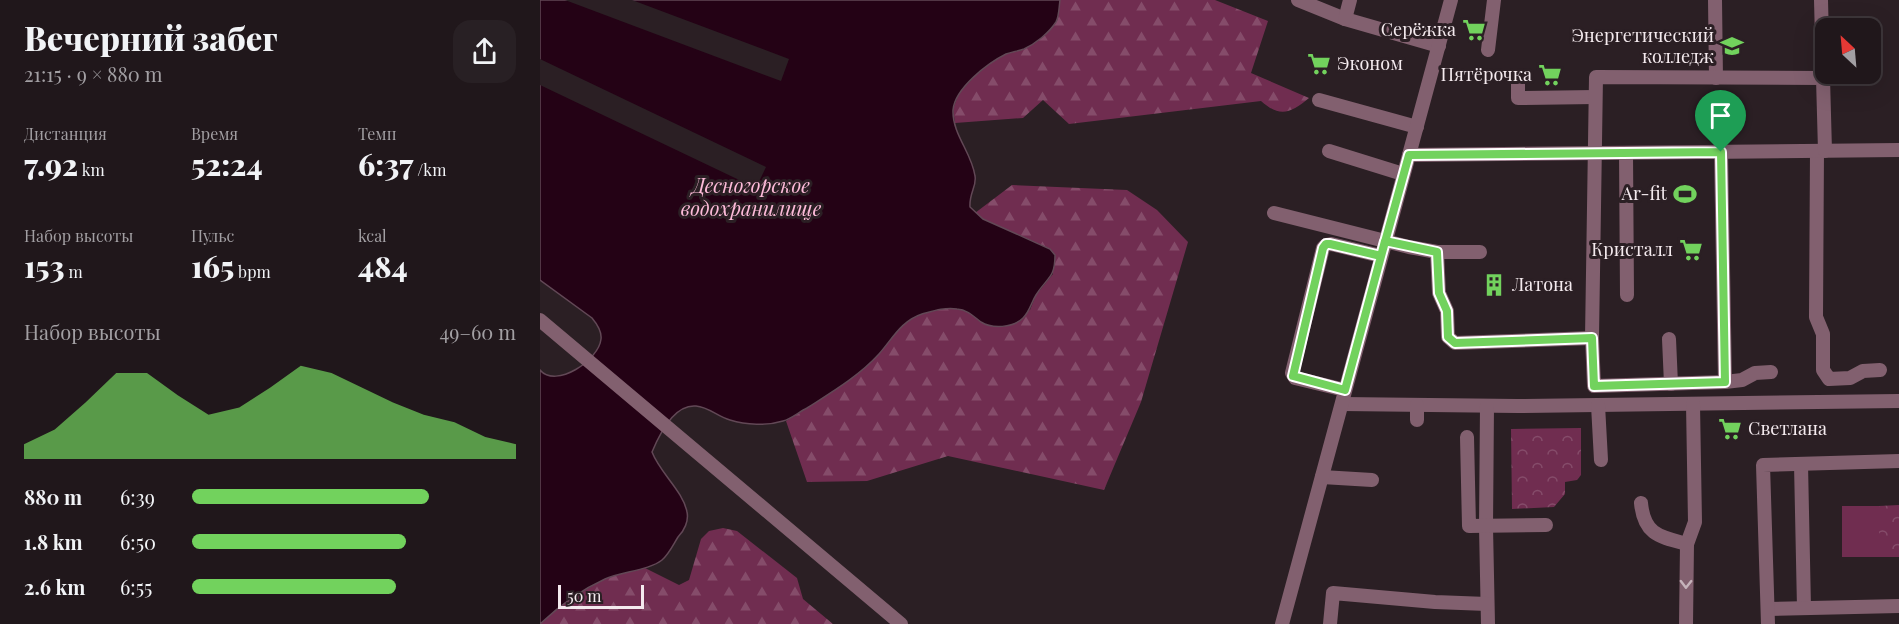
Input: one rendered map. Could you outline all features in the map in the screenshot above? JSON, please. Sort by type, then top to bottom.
[{"type":"street","points":[[1345,19],[1350,0]]},
{"type":"street","points":[[1282,624],[1452,0]]},
{"type":"street","points":[[1488,50],[1494,0]]},
{"type":"street","points":[[1715,0],[1716,78]]},
{"type":"street","points":[[1821,0],[1821,18]]},
{"type":"street","points":[[1304,1],[1345,19],[1439,46]]},
{"type":"street","points":[[1771,372],[1755,373],[1742,380],[1725,382],[1594,386],[1592,338],[1596,77],[1815,78]]},
{"type":"street","points":[[1518,82],[1518,98],[1596,97]]},
{"type":"street","points":[[1823,84],[1816,318],[1823,334],[1823,370],[1829,379],[1850,378],[1863,371],[1880,370]]},
{"type":"street","points":[[1319,100],[1417,127]]},
{"type":"street","points":[[1409,155],[1899,150]]},
{"type":"street","points":[[1329,152],[1403,174]]},
{"type":"street","points":[[1721,152],[1725,382]]},
{"type":"street","points":[[1626,153],[1627,295]]},
{"type":"street","points":[[1274,213],[1437,252],[1480,252]]},
{"type":"street","points":[[1345,390],[1295,378],[1292,373],[1323,248],[1326,244],[1330,244],[1381,256]]},
{"type":"street","points":[[1437,252],[1439,293],[1447,311],[1450,341],[1455,343],[1592,338]]},
{"type":"street","points":[[540,320],[901,624]]},
{"type":"street","points":[[1669,339],[1671,384]]},
{"type":"street","points":[[1342,404],[1417,405],[1454,412],[1487,406],[1899,400]]},
{"type":"street","points":[[1686,624],[1687,544],[1695,522],[1693,404]]},
{"type":"street","points":[[1417,405],[1417,420]]},
{"type":"street","points":[[1598,405],[1601,460]]},
{"type":"street","points":[[1487,406],[1488,624]]},
{"type":"street","points":[[1467,437],[1468,524],[1471,527],[1546,525]]},
{"type":"street","points":[[1768,624],[1763,465],[1899,461]]},
{"type":"street","points":[[1801,464],[1804,608]]},
{"type":"street","points":[[1322,477],[1372,480]]},
{"type":"street","points":[[1641,503],[1642,518],[1648,527],[1663,538],[1687,544]]},
{"type":"street","points":[[1330,624],[1333,593],[1487,604]]},
{"type":"street","points":[[1768,609],[1899,606]]},
{"type":"green space","points":[[1060,0],[1215,0],[1268,21],[1251,73],[1309,98],[1285,112],[1274,110],[1261,101],[1069,124],[1043,100],[1023,118],[955,123],[953,109],[959,93],[991,63],[1008,53],[1025,49],[1057,21]]},
{"type":"green space","points":[[1012,185],[1127,190],[1157,210],[1188,242],[1141,402],[1104,490],[948,456],[867,481],[807,482],[786,421],[859,373],[906,322],[928,311],[946,308],[964,310],[982,322],[1030,310],[1036,295],[1053,274],[1050,249],[983,219],[975,213]]},
{"type":"green space","points":[[1581,428],[1581,475],[1577,480],[1565,482],[1565,494],[1554,507],[1512,509],[1511,429]]},
{"type":"green space","points":[[1899,505],[1899,557],[1879,557],[1879,506]]},
{"type":"green space","points":[[1842,506],[1879,506],[1879,557],[1842,557]]},
{"type":"green space","points":[[723,528],[737,531],[797,578],[803,599],[833,624],[540,624],[560,605],[604,579],[629,570],[645,568],[679,585],[689,580],[701,539],[709,531]]},
{"type":"water","name":"Десногорское водохранилище","points":[[540,0],[1060,0],[1057,20],[1050,30],[1028,47],[1006,54],[990,63],[966,85],[955,102],[953,110],[956,127],[975,176],[970,207],[983,219],[1050,249],[1055,255],[1052,273],[1025,315],[1014,324],[1002,326],[991,326],[967,312],[953,309],[944,309],[915,317],[908,321],[879,354],[854,377],[783,421],[770,424],[750,424],[726,419],[701,407],[688,407],[681,410],[668,422],[652,452],[681,497],[687,512],[686,526],[669,552],[657,563],[605,579],[587,588],[540,624],[540,370],[547,375],[556,376],[576,370],[593,355],[601,336],[592,318],[540,280]]},
{"type":"pier","points":[[565,0],[632,0],[789,59],[781,81]]},
{"type":"pier","points":[[540,59],[766,167],[756,188],[540,85]]},
{"type":"place","name":"Серёжка","points":[[1474,30]]},
{"type":"place","name":"Энергетический колледж","points":[[1732,46]]},
{"type":"place","name":"Эконом","points":[[1319,64]]},
{"type":"place","name":"Пятёрочка","points":[[1550,75]]},
{"type":"place","name":"Ar-fit","points":[[1685,194]]},
{"type":"place","name":"Кристалл","points":[[1691,250]]},
{"type":"place","name":"Латона","points":[[1494,285]]},
{"type":"place","name":"Светлана","points":[[1730,429]]},
{"type":"route","points":[[1721,152],[1409,155],[1385,241],[1381,256],[1375,277],[1345,390],[1293,376],[1323,248],[1326,244],[1330,244],[1381,256],[1385,241],[1437,252],[1439,293],[1447,311],[1450,341],[1455,343],[1592,338],[1594,386],[1725,382],[1721,152]]}]
